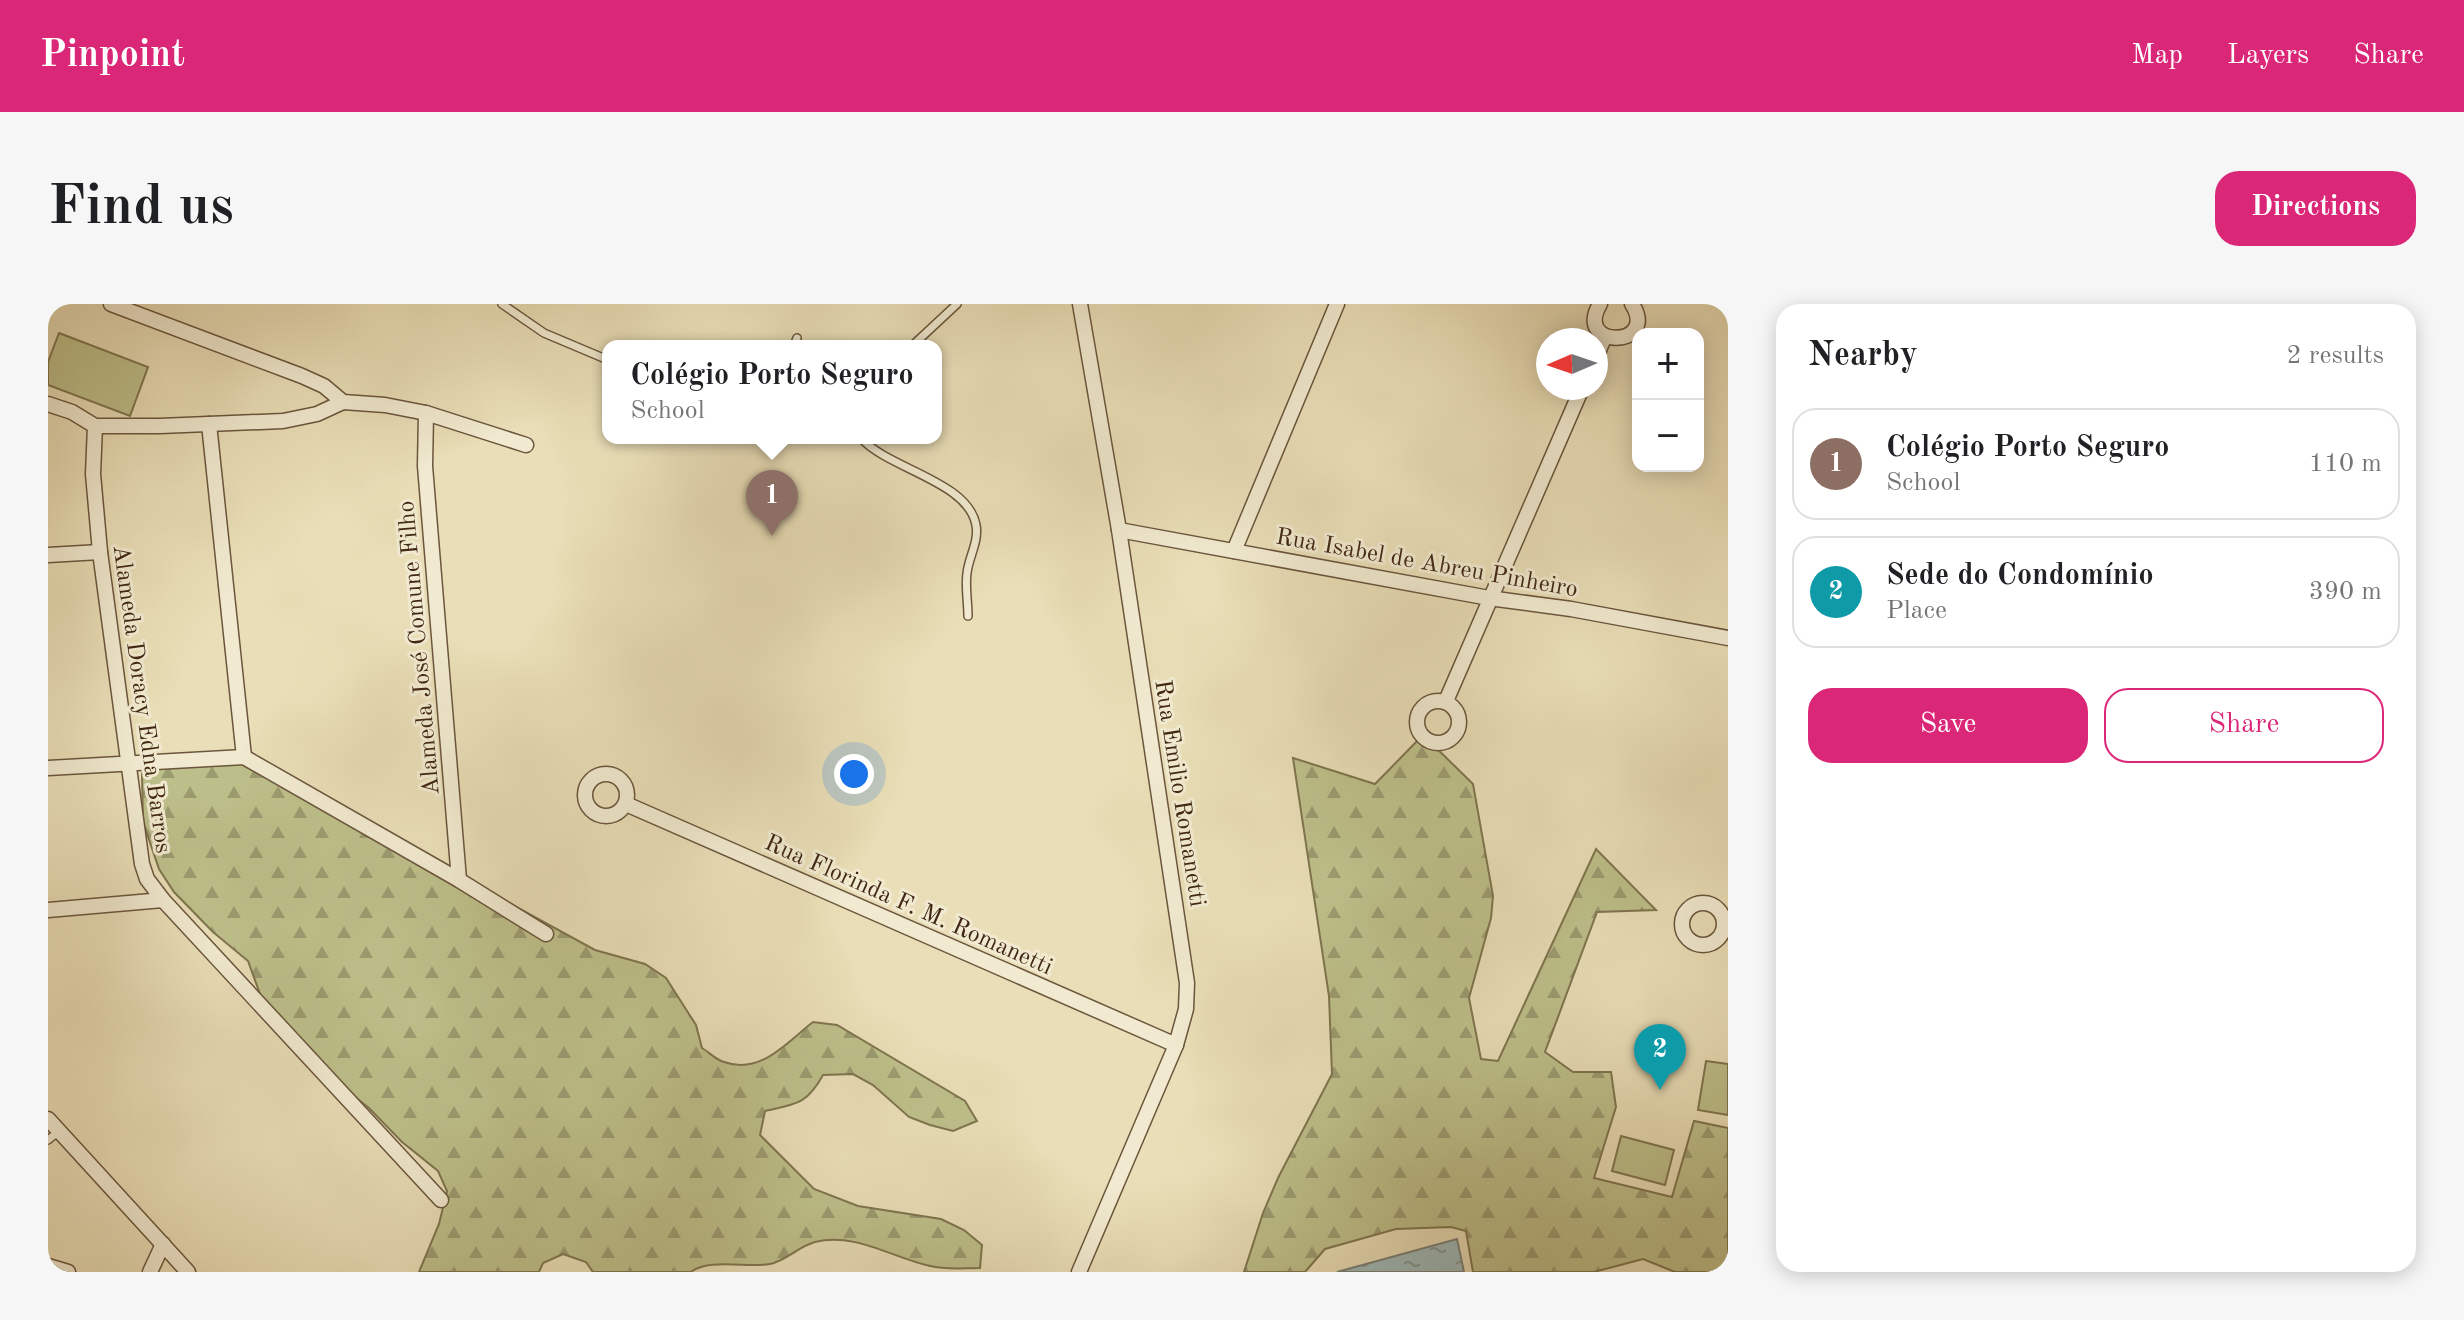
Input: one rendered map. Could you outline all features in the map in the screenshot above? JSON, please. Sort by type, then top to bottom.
[{"type":"street","points":[[111,304],[302,376],[324,386],[343,402]]},
{"type":"street","name":"Rua Emilio Romanetti","points":[[1079,1272],[1176,1045],[1186,1009],[1187,983],[1119,530],[1080,304]]},
{"type":"street","points":[[1234,551],[1337,304]]},
{"type":"street","points":[[1598,328],[1595,319],[1600,304]]},
{"type":"street","points":[[1608,337],[1619,339],[1631,333],[1638,320],[1632,304]]},
{"type":"street","points":[[1446,701],[1577,400]]},
{"type":"street","points":[[48,404],[72,412],[95,426],[283,421],[317,414],[343,402],[385,405],[426,413],[526,445]]},
{"type":"street","name":"Alameda José Comune Filho","points":[[426,413],[425,466],[459,880]]},
{"type":"street","points":[[209,424],[244,757]]},
{"type":"street","name":"Alameda Doracy Edna Barros","points":[[95,426],[93,474],[100,552],[142,864],[147,879],[441,1200]]},
{"type":"street","name":"Rua Isabel de Abreu Pinheiro","points":[[1119,530],[1728,638]]},
{"type":"street","points":[[48,555],[100,552]]},
{"type":"street","points":[[48,768],[244,757],[459,880],[546,934]]},
{"type":"street","name":"Rua Florinda F. M. Romanetti","points":[[626,804],[1176,1045]]},
{"type":"street","points":[[48,910],[163,900]]},
{"type":"street","points":[[48,1119],[53,1135],[188,1272]]},
{"type":"street","points":[[150,1272],[163,1244]]},
{"type":"street","points":[[48,1266],[68,1272]]},
{"type":"lane","points":[[502,304],[544,333],[602,357]]},
{"type":"lane","points":[[918,340],[957,304]]},
{"type":"lane","points":[[867,444],[945,489],[971,510],[977,538],[966,573],[968,616]]},
{"type":"green space","points":[[59,333],[148,367],[130,416],[48,385],[48,362]]},
{"type":"green space","points":[[1423,735],[1473,784],[1493,896],[1491,918],[1469,998],[1481,1059],[1498,1061],[1596,849],[1656,910],[1597,912],[1545,1052],[1573,1072],[1611,1072],[1616,1107],[1594,1178],[1672,1197],[1694,1121],[1728,1128],[1728,1272],[1675,1272],[1643,1259],[1594,1272],[1473,1272],[1466,1231],[1451,1227],[1396,1229],[1325,1249],[1305,1272],[1244,1272],[1278,1178],[1332,1074],[1329,996],[1293,758],[1375,784]]},
{"type":"green space","points":[[203,753],[274,773],[311,788],[334,807],[595,950],[645,964],[666,978],[696,1025],[702,1048],[721,1061],[750,1064],[773,1054],[813,1022],[837,1025],[965,1101],[977,1121],[953,1131],[909,1117],[873,1085],[853,1074],[823,1075],[812,1092],[800,1101],[765,1111],[760,1135],[814,1189],[858,1206],[941,1219],[964,1230],[982,1245],[980,1268],[936,1267],[859,1243],[830,1240],[809,1244],[770,1264],[707,1265],[691,1272],[593,1272],[586,1262],[563,1254],[543,1263],[539,1272],[419,1272],[439,1224],[447,1191],[438,1171],[351,1094],[264,1005],[248,961],[213,932],[174,892],[159,869],[143,822],[142,775],[146,761]]},
{"type":"green space","points":[[1706,1061],[1728,1064],[1728,1115],[1698,1110]]},
{"type":"green space","points":[[1621,1136],[1674,1150],[1665,1185],[1612,1171]]},
{"type":"water","points":[[1457,1239],[1464,1272],[1337,1272]]},
{"type":"place","name":"Colégio Porto Seguro","points":[[772,536]]},
{"type":"place","name":"Sede do Condomínio","points":[[1660,1090]]}]
